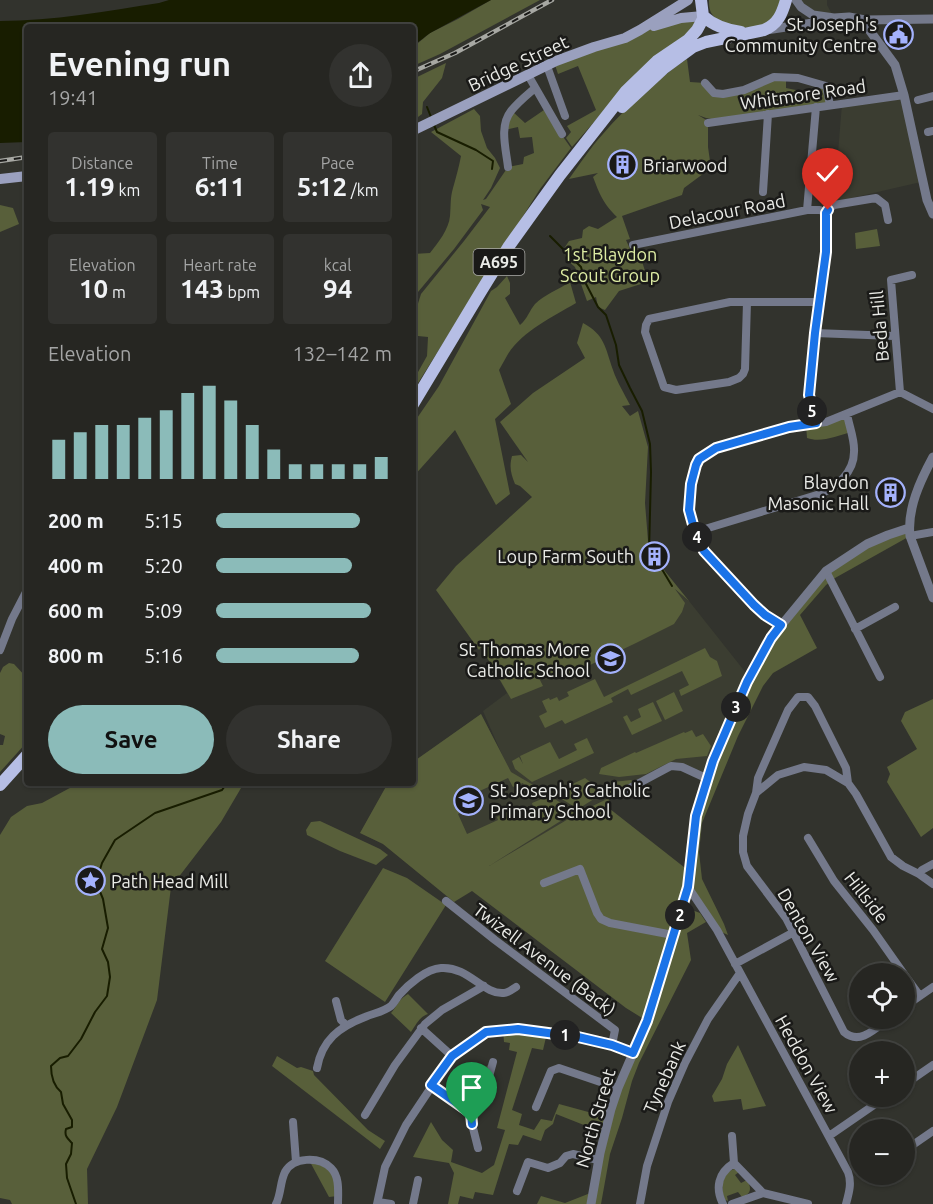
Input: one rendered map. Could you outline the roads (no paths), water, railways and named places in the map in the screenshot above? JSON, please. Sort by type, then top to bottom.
[{"type":"main road","name":"Bridge Street","points":[[416,129],[527,75],[594,47],[625,38],[688,0]]},
{"type":"main road","points":[[701,0],[703,17],[709,22],[731,31],[748,34],[772,26],[782,13],[786,0]]},
{"type":"main road","name":"Bridge Street","points":[[640,30],[681,18],[703,17]]},
{"type":"main road","name":"A695","points":[[416,399],[509,246],[560,175],[616,103],[657,62],[688,40],[697,30],[703,17]]},
{"type":"main road","name":"A695","points":[[598,127],[684,53],[700,44],[748,34]]},
{"type":"main road","points":[[0,179],[24,176]]},
{"type":"main road","points":[[0,785],[24,758]]},
{"type":"street","points":[[796,0],[808,13],[834,18]]},
{"type":"street","points":[[764,30],[849,17],[865,20],[933,19]]},
{"type":"street","points":[[865,20],[870,31],[895,65],[904,95],[927,200],[933,214]]},
{"type":"street","points":[[548,66],[565,116]]},
{"type":"street","points":[[527,75],[562,134]]},
{"type":"street","points":[[705,83],[714,93],[723,94],[744,90],[774,77],[798,78],[826,86],[830,105]]},
{"type":"street","points":[[508,166],[504,130],[506,122],[511,111],[535,88]]},
{"type":"street","name":"Whitmore Road","points":[[708,123],[904,95]]},
{"type":"street","points":[[918,100],[933,96]]},
{"type":"street","points":[[807,210],[816,107]]},
{"type":"street","points":[[763,192],[768,114]]},
{"type":"street","points":[[816,423],[809,395],[826,252],[826,213],[834,205],[876,198],[885,205],[888,220]]},
{"type":"street","name":"Delacour Road","points":[[633,245],[807,210],[820,210],[826,213]]},
{"type":"street","name":"Beda Hill","points":[[900,392],[891,280],[912,275]]},
{"type":"street","points":[[747,302],[745,369],[742,376],[729,382],[671,390],[664,387],[645,332],[649,319],[730,302],[747,302],[819,302]]},
{"type":"street","points":[[815,333],[894,336]]},
{"type":"street","points":[[781,625],[765,615],[744,595],[704,551],[695,532],[689,510],[691,484],[699,459],[718,448],[789,427],[826,422],[900,392],[933,409]]},
{"type":"street","points":[[695,532],[820,494],[836,485],[845,477],[855,451],[847,414]]},
{"type":"street","points":[[933,457],[920,484],[912,509],[909,532],[933,598]]},
{"type":"street","points":[[909,532],[933,532]]},
{"type":"street","name":"North Street","points":[[591,1204],[598,1160],[618,1088],[647,1021],[688,887],[696,816],[713,761],[747,682],[771,638],[826,571],[867,544],[888,535],[909,532]]},
{"type":"street","points":[[826,571],[880,677]]},
{"type":"street","points":[[0,650],[24,596]]},
{"type":"street","points":[[855,629],[895,607]]},
{"type":"street","name":"Denton View","points":[[875,1029],[858,1038],[844,1032],[794,932],[747,866],[742,852],[743,836],[756,793],[758,777],[788,710],[798,697],[808,698],[815,706],[846,768],[848,783],[891,857],[933,884]]},
{"type":"street","points":[[627,793],[628,789],[671,766],[682,767],[708,779]]},
{"type":"street","points":[[756,793],[778,775],[804,767],[826,770],[848,783]]},
{"type":"street","name":"Hillside","points":[[808,838],[834,881],[896,963]]},
{"type":"street","points":[[919,874],[933,864]]},
{"type":"street","points":[[544,883],[580,868],[601,919],[610,923],[673,935]]},
{"type":"street","name":"Heddon View","points":[[688,887],[708,915],[850,1177],[846,1204]]},
{"type":"street","name":"Twizell Avenue (Back)","points":[[446,901],[615,1030],[612,1045]]},
{"type":"street","points":[[735,964],[794,932]]},
{"type":"street","points":[[317,1068],[320,1055],[337,1031],[392,1006],[409,986],[424,974],[440,968],[458,969],[492,992],[506,993],[516,987]]},
{"type":"street","name":"Tynebank","points":[[640,1204],[651,1151],[672,1092],[708,1019],[740,973]]},
{"type":"street","points":[[365,1114],[395,1065],[422,1028],[442,1010],[484,986]]},
{"type":"street","points":[[915,999],[933,987]]},
{"type":"street","name":"Hillside","points":[[915,989],[920,996]]},
{"type":"street","points":[[336,1001],[341,1020],[346,1025]]},
{"type":"street","points":[[422,1028],[452,1056]]},
{"type":"street","points":[[391,1204],[377,1203],[385,1167],[406,1125],[452,1056],[486,1032],[518,1029],[578,1037],[612,1045],[633,1053]]},
{"type":"street","points":[[471,1113],[482,1102],[493,1062]]},
{"type":"street","points":[[915,1077],[933,1065]]},
{"type":"street","points":[[536,1107],[551,1071],[559,1068],[618,1088]]},
{"type":"street","points":[[431,1085],[471,1113],[478,1148]]},
{"type":"street","points":[[829,1136],[871,1107]]},
{"type":"street","points":[[293,1122],[296,1162]]},
{"type":"street","points":[[915,1143],[933,1131]]},
{"type":"street","points":[[732,1136],[734,1164],[763,1193],[808,1204]]},
{"type":"street","points":[[573,1154],[575,1144]]},
{"type":"street","points":[[517,1191],[528,1162],[548,1168],[573,1154],[598,1160]]},
{"type":"street","points":[[278,1204],[285,1172],[296,1162],[315,1160],[330,1167],[337,1178],[338,1204]]},
{"type":"street","points":[[723,1204],[718,1183],[723,1173],[734,1164]]},
{"type":"street","points":[[413,1204],[418,1180]]},
{"type":"street","points":[[732,1204],[763,1193]]},
{"type":"waterway","points":[[427,107],[431,117]]},
{"type":"waterway","points":[[434,125],[437,132],[476,150],[493,161],[492,169]]},
{"type":"waterway","points":[[550,236],[581,267],[585,282],[598,307],[606,315],[616,345],[619,365],[642,411],[650,444],[649,553],[657,561],[672,586]]},
{"type":"waterway","points":[[76,1204],[67,1178],[66,1164],[71,1154],[72,1143],[67,1137],[66,1129],[72,1127],[72,1120],[63,1104],[61,1092],[53,1080],[51,1066],[60,1058],[68,1056],[107,996],[110,977],[108,962],[102,949],[108,928],[103,899],[96,882],[102,863],[115,840],[155,813],[222,790],[225,786]]},
{"type":"railway","points":[[416,70],[455,53],[552,0]]},
{"type":"railway","points":[[0,161],[24,157]]},
{"type":"place","name":"St Joseph's Community Centre","points":[[898,34]]},
{"type":"place","name":"Briarwood","points":[[622,165]]},
{"type":"place","name":"Blaydon Masonic Hall","points":[[890,492]]},
{"type":"place","name":"Loup Farm South","points":[[655,556]]},
{"type":"place","name":"St Thomas More Catholic School","points":[[611,659]]},
{"type":"place","name":"St Joseph's Catholic Primary School","points":[[469,800]]},
{"type":"place","name":"Path Head Mill","points":[[90,881]]},
{"type":"park label","name":"1st Blaydon Scout Group","points":[[610,264]]}]
